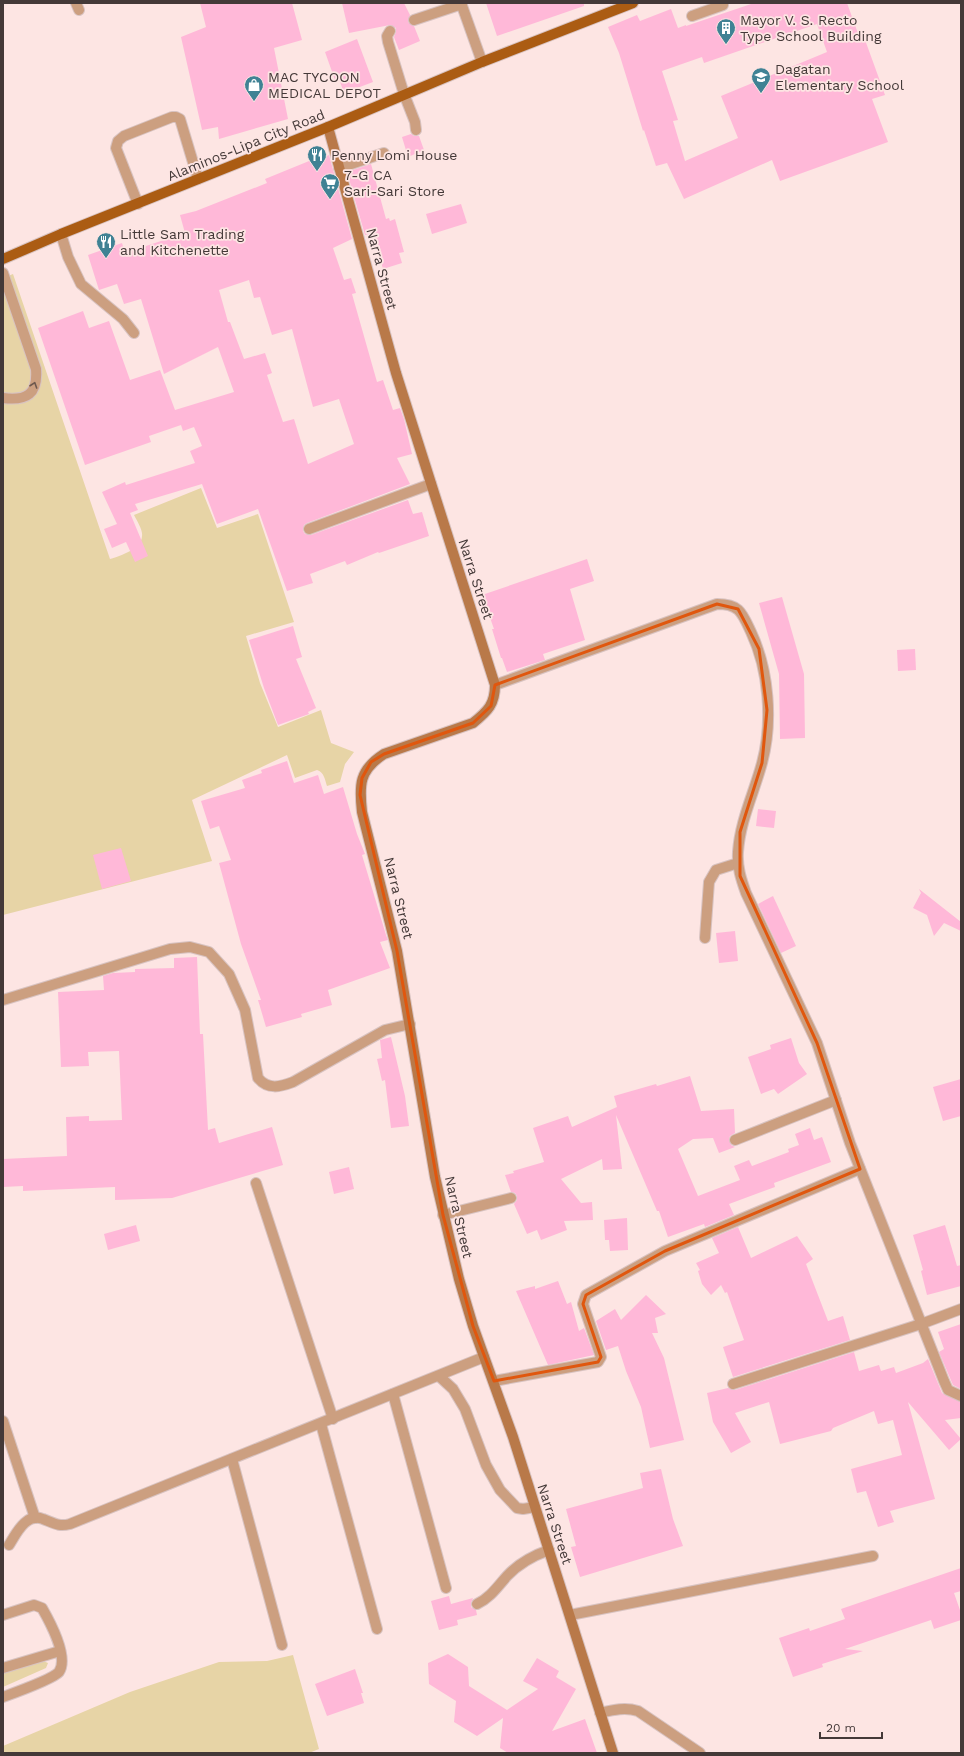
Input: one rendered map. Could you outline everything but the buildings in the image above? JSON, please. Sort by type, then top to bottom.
[{"type":"main road","name":"Alaminos-Lipa City Road","points":[[3,259],[61,234],[328,127],[482,62],[633,3]]},
{"type":"street","points":[[414,20],[462,3],[482,62]]},
{"type":"street","points":[[692,16],[726,4]]},
{"type":"street","points":[[390,31],[388,42],[404,94],[415,122],[416,130]]},
{"type":"street","points":[[138,204],[116,148],[118,141],[124,136],[172,117],[180,119],[198,179]]},
{"type":"street","name":"Narra Street","points":[[328,127],[396,373],[495,685],[495,696],[491,706],[484,715],[473,723],[384,754],[371,762],[362,778],[360,795],[362,812],[397,951],[425,1119],[443,1215],[459,1279],[473,1326],[494,1381],[570,1614],[613,1753]]},
{"type":"street","points":[[339,168],[384,153]]},
{"type":"street","points":[[61,234],[70,262],[81,284],[123,319],[134,332]]},
{"type":"street","points":[[3,273],[36,369],[37,380],[34,390],[26,396],[16,400],[3,398]]},
{"type":"street","points":[[309,529],[432,484]]},
{"type":"street","points":[[495,685],[717,604],[729,604],[738,609],[748,624],[759,649],[766,686],[767,710],[766,740],[763,755],[740,832],[738,863],[740,876],[746,893],[817,1043],[860,1169],[948,1390],[961,1396]]},
{"type":"street","points":[[705,938],[708,882],[716,870],[738,863]]},
{"type":"street","points":[[3,1000],[170,950],[190,947],[210,952],[229,974],[245,1010],[258,1078],[263,1084],[277,1087],[293,1082],[386,1030],[410,1024]]},
{"type":"street","points":[[735,1140],[836,1100]]},
{"type":"street","points":[[494,1381],[598,1362],[601,1357],[583,1304],[586,1295],[665,1251],[860,1169]]},
{"type":"street","points":[[256,1183],[333,1418]]},
{"type":"street","points":[[443,1215],[511,1198]]},
{"type":"street","points":[[733,1384],[921,1324],[961,1309]]},
{"type":"street","points":[[9,1545],[24,1523],[34,1518],[44,1519],[57,1526],[70,1524],[484,1357]]},
{"type":"street","points":[[438,1376],[453,1389],[465,1409],[486,1465],[500,1490],[517,1508],[524,1509],[535,1507]]},
{"type":"street","points":[[393,1394],[446,1588]]},
{"type":"street","points":[[3,1421],[34,1518]]},
{"type":"street","points":[[321,1424],[377,1629]]},
{"type":"street","points":[[232,1459],[282,1646]]},
{"type":"street","points":[[478,1604],[487,1599],[510,1573],[524,1560],[549,1550]]},
{"type":"street","points":[[570,1614],[873,1556]]},
{"type":"street","points":[[3,1615],[34,1605],[40,1607],[44,1611],[60,1651],[61,1666],[55,1675],[3,1697]]},
{"type":"street","points":[[3,1668],[60,1651]]},
{"type":"street","points":[[600,1713],[614,1709],[630,1708],[638,1711],[700,1753]]},
{"type":"highlighted area","points":[[717,604],[738,609],[759,649],[767,710],[762,763],[740,832],[740,876],[817,1043],[860,1169],[665,1251],[586,1295],[583,1304],[601,1357],[598,1362],[494,1381],[473,1326],[443,1215],[397,951],[360,795],[362,778],[371,762],[384,754],[473,723],[491,706],[495,685]]},
{"type":"shaded area","points":[[13,274],[110,559],[130,551],[141,541],[142,531],[134,515],[201,488],[217,528],[258,514],[294,622],[246,636],[260,683],[278,727],[321,710],[331,743],[354,752],[345,764],[340,782],[327,786],[323,774],[317,770],[295,778],[287,755],[192,800],[212,861],[3,915],[3,278]]},
{"type":"shaded area","points":[[293,1655],[319,1749],[309,1753],[3,1753],[3,1746],[130,1692],[219,1662],[267,1661]]},
{"type":"shaded area","points":[[43,1661],[48,1663],[46,1668],[3,1687],[3,1673]]},
{"type":"place","name":"Mayor V. S. Recto Type School Building","points":[[726,45]]},
{"type":"place","name":"Dagatan Elementary School","points":[[761,94]]},
{"type":"place","name":"MAC TYCOON MEDICAL DEPOT","points":[[254,102]]},
{"type":"place","name":"Penny Lomi House","points":[[317,172]]},
{"type":"place","name":"7-G CA Sari-Sari Store","points":[[330,200]]},
{"type":"place","name":"Little Sam Trading and Kitchenette","points":[[106,259]]}]
